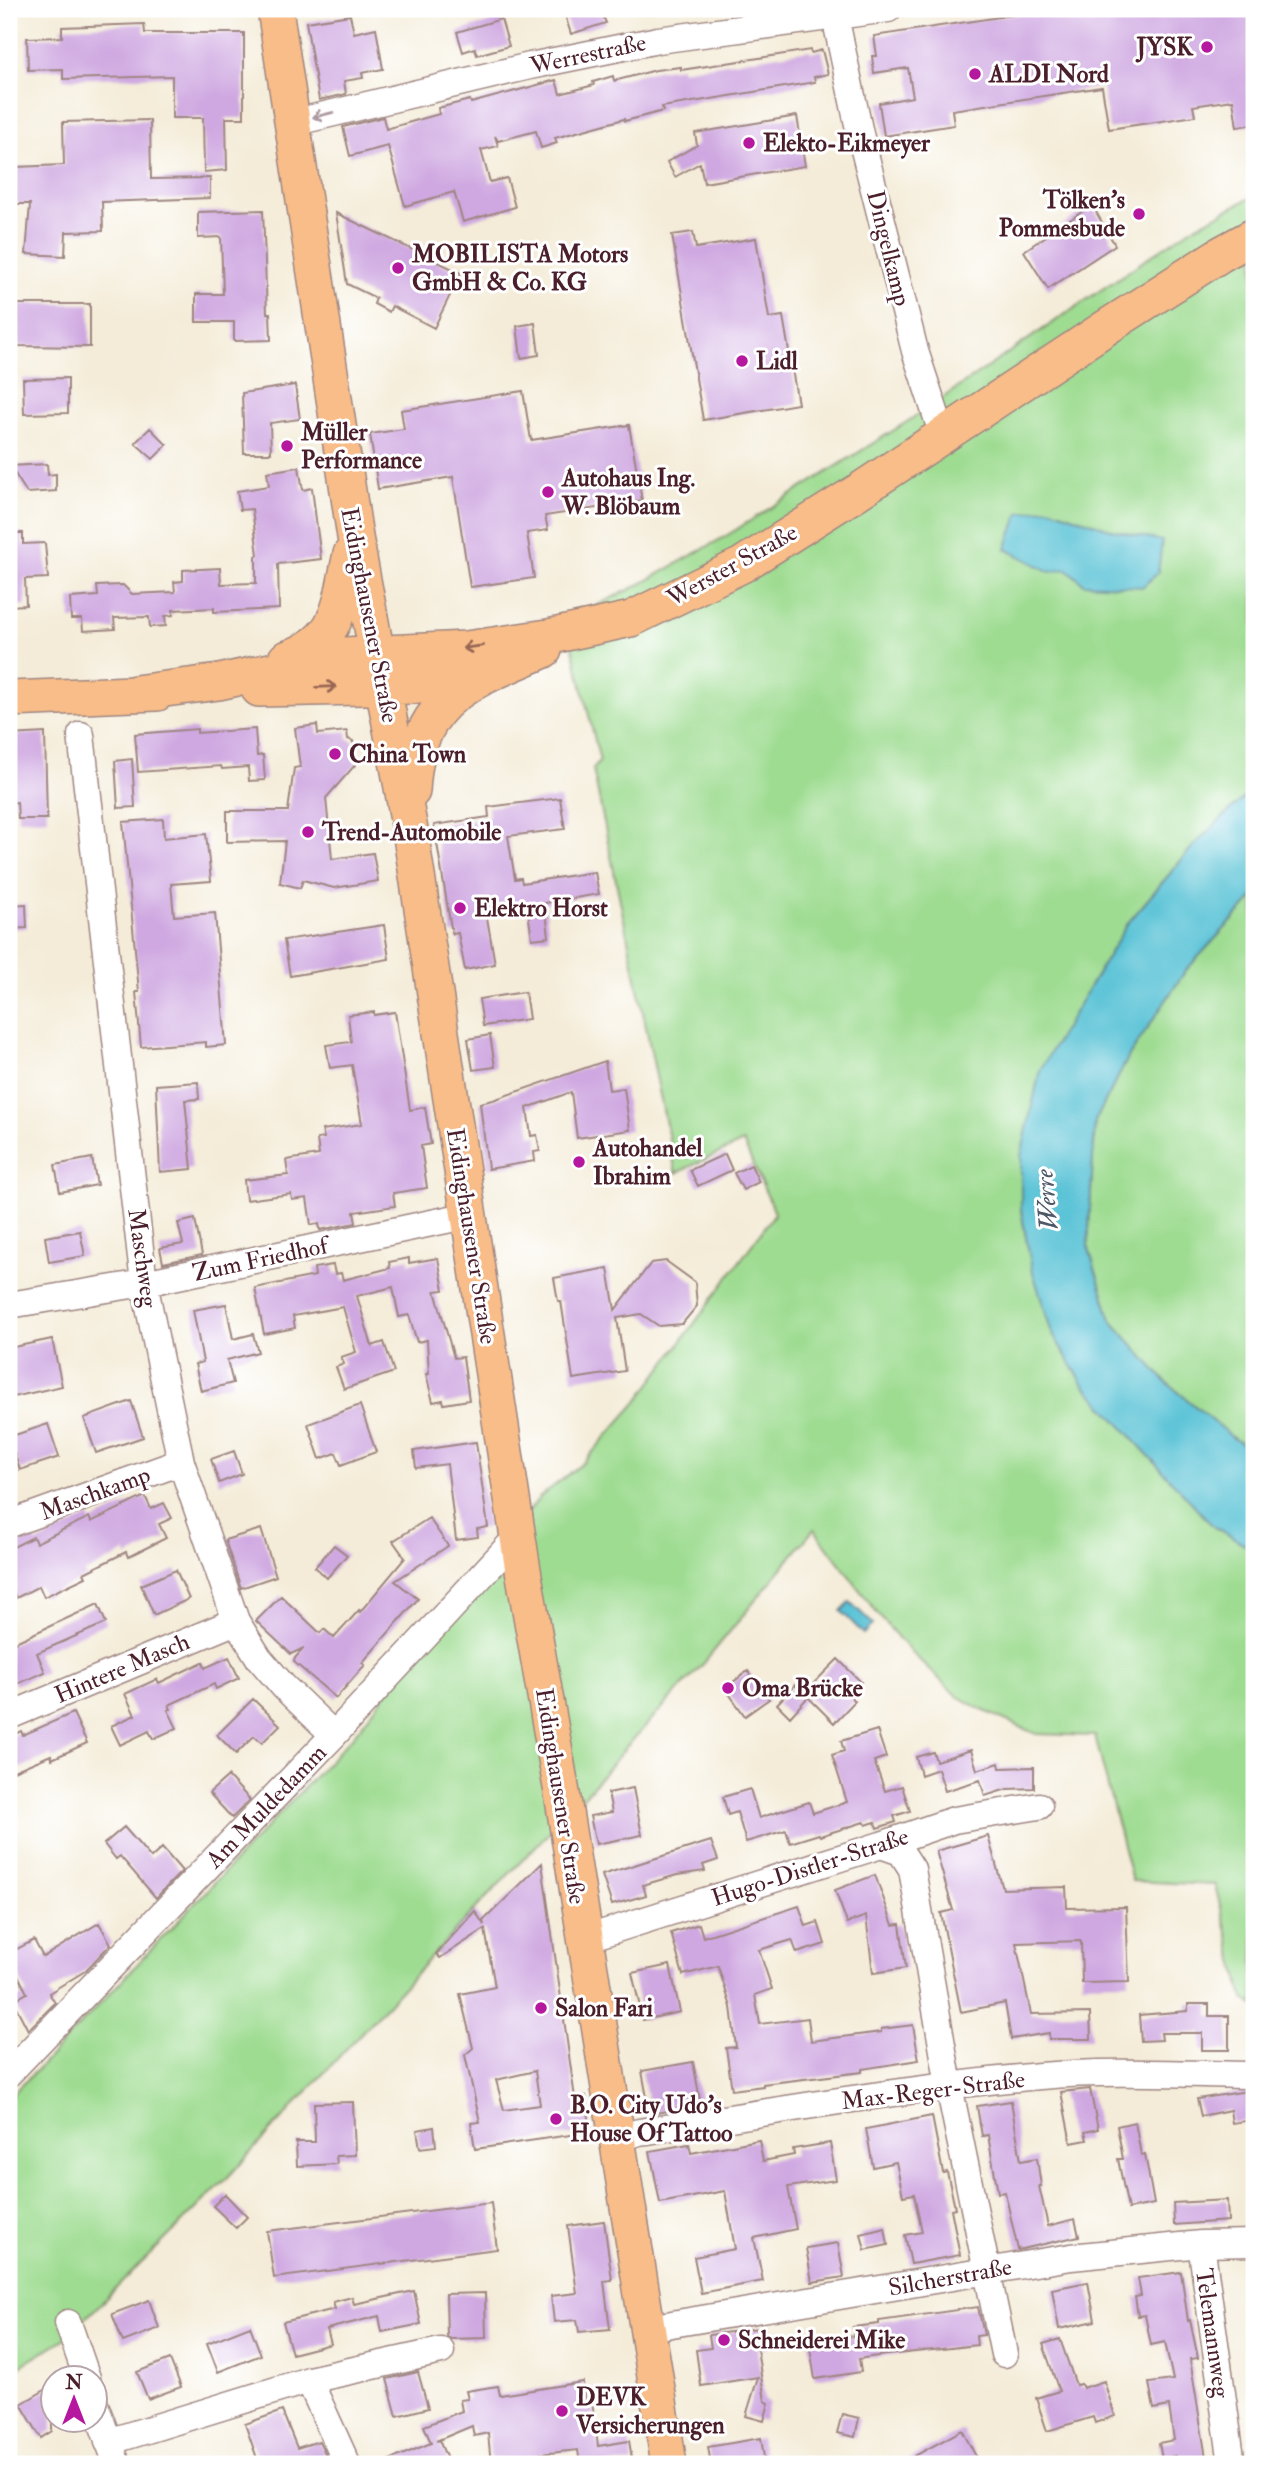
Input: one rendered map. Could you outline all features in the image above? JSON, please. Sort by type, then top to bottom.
[{"type":"main road","name":"Eidinghausener Straße","points":[[275,9],[355,537],[410,830],[520,1550],[562,1793],[669,2464]]},
{"type":"main road","name":"Werster Straße","points":[[9,699],[135,694],[379,670],[466,649],[589,630],[631,620],[742,565],[1132,311],[1254,236]]},
{"type":"main road","points":[[219,682],[303,653],[320,642],[332,625],[341,604],[355,537]]},
{"type":"main road","points":[[410,830],[414,767],[423,732],[435,712],[472,683],[589,630]]},
{"type":"main road","name":"Werster Straße","points":[[135,694],[219,682],[344,655],[379,670],[472,683]]},
{"type":"street","name":"Werrestraße","points":[[292,123],[530,66],[658,40],[797,15],[835,16],[888,9]]},
{"type":"street","name":"Dingelkamp","points":[[835,16],[860,134],[915,351],[943,436]]},
{"type":"street","name":"Maschweg","points":[[81,735],[144,1283],[181,1462],[236,1621],[259,1658],[284,1687],[334,1735]]},
{"type":"street","name":"Zum Friedhof","points":[[9,1305],[144,1283],[470,1215]]},
{"type":"street","name":"Maschkamp","points":[[9,1524],[181,1462]]},
{"type":"street","name":"Am Muldedamm","points":[[12,2059],[520,1550]]},
{"type":"street","name":"Hintere Masch","points":[[9,1716],[236,1621]]},
{"type":"street","name":"Hugo-Distler-Straße","points":[[585,1939],[881,1846],[954,1820],[1039,1806]]},
{"type":"street","points":[[881,1846],[901,1852],[912,1869],[948,2085],[1004,2354]]},
{"type":"street","name":"Max-Reger-Straße","points":[[617,2139],[639,2132],[948,2085],[1042,2076],[1120,2073],[1253,2075]]},
{"type":"street","name":"Silcherstraße","points":[[648,2328],[1071,2257],[1200,2244],[1254,2243]]},
{"type":"street","name":"Telemannweg","points":[[1200,2244],[1232,2464]]},
{"type":"street","points":[[68,2323],[82,2364]]},
{"type":"street","points":[[105,2434],[112,2453],[309,2380],[441,2351]]},
{"type":"street","points":[[309,2380],[347,2464]]},
{"type":"green space","points":[[1254,196],[1254,788],[1196,843],[1127,924],[1021,1156],[1021,1211],[1032,1269],[1052,1333],[1084,1385],[1214,1527],[1254,1549],[1254,2005],[1244,1999],[1215,1885],[1132,1881],[1095,1736],[1036,1734],[957,1696],[907,1648],[877,1613],[814,1529],[704,1663],[586,1794],[481,1903],[227,2178],[66,2338],[9,2373],[9,2097],[353,1736],[540,1497],[584,1462],[637,1402],[775,1213],[743,1142],[676,1173],[593,769],[600,761],[566,620],[637,586],[726,536],[910,420],[1192,228]]},
{"type":"green space","points":[[1254,897],[1254,1452],[1233,1438],[1165,1381],[1111,1320],[1088,1246],[1095,1121],[1129,1056],[1186,970]]},
{"type":"water","points":[[1049,508],[1113,530],[1162,541],[1158,573],[1142,587],[1084,584],[1067,569],[1050,572],[1006,549],[1019,513]]},
{"type":"water","name":"Werre","points":[[1254,788],[1254,897],[1186,970],[1129,1056],[1095,1121],[1088,1246],[1111,1320],[1165,1381],[1233,1438],[1254,1452],[1254,1549],[1214,1527],[1084,1385],[1052,1333],[1032,1269],[1021,1210],[1021,1156],[1040,1070],[1127,924],[1196,843]]},
{"type":"water","points":[[850,1602],[873,1624],[864,1634],[841,1611]]},
{"type":"building","points":[[563,9],[600,9],[606,23],[571,34]]},
{"type":"building","points":[[1052,9],[1254,9],[1254,124],[1237,127],[1233,100],[1193,106],[1195,116],[1109,129],[1102,87],[952,110],[954,125],[884,136],[879,103],[913,97],[908,68],[874,73],[872,56],[877,56],[874,36]]},
{"type":"building","points":[[350,15],[354,33],[376,28],[383,69],[362,73],[363,78],[344,81],[346,94],[319,100],[306,22]]},
{"type":"building","points":[[501,19],[509,46],[477,55],[475,48],[463,52],[457,32]]},
{"type":"building","points":[[144,24],[145,33],[244,33],[244,118],[226,118],[227,170],[204,172],[203,118],[172,118],[172,76],[63,79],[63,69],[28,70],[27,38],[62,37],[62,27]]},
{"type":"building","points":[[810,50],[811,53],[822,50],[828,74],[814,77],[815,82],[662,107],[663,111],[555,138],[557,143],[541,148],[536,131],[498,141],[495,136],[498,146],[481,150],[490,182],[507,178],[515,207],[463,222],[454,192],[405,206],[388,146],[350,156],[343,127],[383,117],[386,129],[439,114],[438,108],[470,100],[471,103],[556,80],[560,94],[594,85],[593,82],[613,76],[614,81],[656,70],[681,67],[681,70]]},
{"type":"building","name":"Elekto-Eikmeyer","points":[[797,116],[805,166],[704,183],[700,163],[675,177],[667,162],[697,145],[695,133]]},
{"type":"building","points":[[150,120],[151,179],[210,178],[210,198],[102,202],[103,231],[66,232],[65,256],[26,254],[30,204],[16,204],[15,167],[64,165],[63,122]]},
{"type":"building","points":[[1092,205],[1115,245],[1048,289],[1024,251]]},
{"type":"building","points":[[263,210],[267,313],[270,313],[271,340],[234,341],[234,322],[196,322],[196,294],[223,294],[221,237],[198,238],[198,212]]},
{"type":"building","name":"MOBILISTA Motors GmbH & Co. KG","points":[[336,213],[461,273],[434,328],[392,306],[389,312],[374,304],[376,298],[347,284]]},
{"type":"building","name":"Lidl","points":[[693,232],[696,248],[756,238],[769,318],[783,316],[798,404],[703,420],[672,235]]},
{"type":"building","points":[[18,304],[90,304],[90,347],[17,346]]},
{"type":"building","points":[[535,323],[539,355],[521,358],[517,326]]},
{"type":"building","points":[[68,378],[68,413],[24,414],[23,379]]},
{"type":"building","points":[[295,385],[300,419],[270,423],[271,453],[244,453],[242,393]]},
{"type":"building","name":"Autohaus Ing. W. Blöbaum","points":[[523,391],[531,440],[629,425],[642,501],[545,516],[548,530],[527,533],[534,578],[470,587],[453,477],[378,489],[370,434],[404,429],[401,410]]},
{"type":"building","points":[[150,428],[167,445],[153,459],[135,443]]},
{"type":"building","points":[[47,464],[48,475],[56,474],[56,491],[27,493],[10,466]]},
{"type":"building","points":[[299,467],[303,490],[312,488],[321,559],[278,564],[279,609],[214,612],[214,608],[173,610],[173,615],[165,616],[166,626],[150,627],[149,617],[114,618],[115,629],[83,631],[82,619],[71,619],[70,598],[98,596],[97,586],[123,585],[132,594],[175,592],[174,582],[183,581],[183,570],[220,568],[221,584],[256,583],[258,555],[252,509],[240,510],[237,491],[269,486],[267,472]]},
{"type":"building","points":[[9,533],[23,533],[23,544],[45,543],[48,578],[25,579],[26,605],[9,606]]},
{"type":"building","points":[[317,725],[318,734],[347,731],[348,739],[353,741],[356,764],[326,798],[332,859],[373,853],[378,881],[334,888],[303,880],[300,888],[280,883],[285,841],[227,842],[227,811],[288,811],[294,768],[300,767],[295,728]]},
{"type":"building","points":[[197,729],[197,733],[255,729],[257,756],[263,755],[265,780],[249,781],[248,767],[222,769],[221,766],[138,772],[135,734]]},
{"type":"building","points":[[45,733],[47,819],[18,819],[17,802],[9,803],[9,735]]},
{"type":"building","points":[[132,759],[135,807],[118,808],[115,761]]},
{"type":"building","points":[[560,798],[565,829],[508,836],[515,879],[521,878],[522,883],[595,872],[599,894],[545,903],[549,937],[532,939],[527,905],[486,912],[495,964],[465,970],[458,933],[452,934],[434,825],[489,817],[488,807]]},
{"type":"building","points":[[163,819],[164,838],[206,834],[211,881],[171,884],[174,916],[215,913],[226,1045],[206,1047],[206,1042],[141,1047],[136,992],[139,992],[123,822]]},
{"type":"building","points":[[26,904],[27,928],[9,929],[9,905]]},
{"type":"building","points":[[384,925],[389,959],[290,976],[284,940]]},
{"type":"building","points":[[525,992],[529,1019],[483,1026],[479,999]]},
{"type":"building","points":[[374,1012],[374,1015],[395,1012],[410,1110],[425,1107],[431,1144],[421,1146],[427,1188],[393,1193],[395,1206],[354,1212],[356,1223],[320,1230],[319,1224],[311,1225],[307,1198],[292,1200],[291,1194],[246,1200],[244,1180],[288,1175],[286,1160],[319,1155],[317,1139],[324,1138],[322,1130],[362,1124],[352,1065],[330,1068],[326,1045],[351,1042],[348,1015]]},
{"type":"building","points":[[490,1035],[495,1067],[473,1070],[468,1039]]},
{"type":"building","points":[[605,1061],[609,1090],[624,1088],[630,1130],[577,1138],[571,1092],[527,1108],[531,1136],[537,1135],[540,1151],[534,1152],[535,1161],[488,1169],[480,1103]]},
{"type":"building","points":[[198,1082],[199,1099],[185,1100],[192,1169],[160,1172],[156,1085]]},
{"type":"building","points":[[725,1154],[732,1170],[698,1186],[690,1170]]},
{"type":"building","points":[[92,1158],[97,1185],[60,1192],[55,1165]]},
{"type":"building","points":[[751,1165],[759,1182],[743,1190],[734,1173]]},
{"type":"building","points":[[195,1219],[202,1255],[163,1263],[160,1248],[183,1244],[178,1223]]},
{"type":"building","points":[[80,1231],[85,1256],[49,1262],[45,1237]]},
{"type":"building","points":[[409,1258],[409,1263],[438,1258],[444,1290],[435,1291],[454,1358],[463,1357],[469,1400],[444,1404],[443,1400],[433,1402],[426,1374],[429,1374],[427,1340],[417,1342],[409,1315],[399,1317],[393,1287],[357,1296],[372,1346],[384,1342],[394,1372],[344,1389],[336,1367],[344,1364],[341,1357],[356,1352],[343,1307],[293,1316],[295,1328],[264,1334],[255,1288],[315,1276],[314,1268],[333,1265],[335,1274],[341,1273],[343,1280],[390,1268],[389,1262]]},
{"type":"building","points":[[666,1261],[695,1282],[697,1306],[682,1324],[659,1326],[641,1314],[617,1318],[625,1371],[573,1379],[561,1301],[558,1301],[554,1278],[608,1268],[615,1310],[651,1263]]},
{"type":"building","points":[[226,1304],[233,1339],[253,1334],[258,1352],[227,1360],[233,1383],[201,1391],[195,1364],[203,1362],[193,1310]]},
{"type":"building","points":[[52,1339],[62,1386],[9,1398],[9,1348]]},
{"type":"building","points":[[131,1401],[143,1437],[96,1453],[84,1418]]},
{"type":"building","points":[[360,1405],[376,1452],[341,1465],[336,1453],[320,1459],[308,1424]]},
{"type":"building","points":[[48,1424],[59,1457],[20,1470],[9,1437]]},
{"type":"building","points":[[476,1442],[488,1527],[477,1529],[478,1537],[456,1540],[447,1464],[416,1468],[414,1451]]},
{"type":"building","points":[[234,1451],[242,1474],[219,1483],[211,1459]]},
{"type":"building","points":[[145,1496],[151,1509],[164,1503],[172,1518],[159,1524],[166,1538],[128,1557],[126,1552],[84,1573],[86,1577],[44,1597],[39,1586],[16,1598],[9,1582],[9,1549],[33,1537],[36,1543],[89,1517],[91,1522]]},
{"type":"building","points":[[429,1518],[448,1546],[395,1581],[418,1599],[362,1663],[365,1665],[336,1698],[294,1662],[304,1648],[291,1654],[256,1621],[281,1596],[320,1633],[324,1629],[334,1638],[359,1610],[360,1612],[405,1558],[393,1541]]},
{"type":"building","points":[[261,1529],[276,1576],[241,1588],[225,1540]]},
{"type":"building","points":[[334,1545],[347,1555],[327,1578],[315,1567]]},
{"type":"building","points":[[176,1570],[189,1599],[154,1615],[141,1585]]},
{"type":"building","points":[[98,1604],[106,1623],[37,1653],[45,1672],[15,1685],[9,1671],[9,1645]]},
{"type":"building","points":[[229,1657],[239,1678],[216,1689],[214,1684],[169,1705],[171,1709],[168,1710],[177,1728],[153,1739],[149,1731],[120,1745],[111,1726],[135,1715],[125,1694],[157,1679],[159,1683],[203,1662],[205,1668]]},
{"type":"building","points":[[838,1659],[861,1682],[849,1695],[855,1701],[834,1723],[808,1697],[790,1717],[777,1704],[795,1685],[804,1693]]},
{"type":"building","points":[[748,1671],[769,1699],[745,1716],[725,1688]]},
{"type":"building","points":[[253,1699],[280,1725],[262,1743],[254,1736],[236,1754],[217,1735]]},
{"type":"building","points":[[73,1713],[87,1743],[52,1759],[51,1755],[9,1773],[9,1737],[21,1731],[23,1735]]},
{"type":"building","points":[[877,1730],[886,1757],[874,1761],[885,1791],[902,1786],[910,1811],[894,1816],[896,1822],[877,1828],[875,1822],[866,1825],[864,1822],[790,1843],[786,1830],[746,1842],[737,1812],[728,1815],[723,1797],[750,1789],[759,1818],[809,1802],[813,1813],[847,1802],[832,1755],[844,1751],[841,1741]]},
{"type":"building","points":[[971,1750],[977,1770],[999,1763],[1000,1768],[1034,1767],[1034,1788],[1007,1789],[985,1796],[980,1780],[945,1791],[938,1769],[921,1775],[916,1757],[933,1752],[936,1761]]},
{"type":"building","points":[[228,1776],[250,1800],[232,1818],[209,1793]]},
{"type":"building","points":[[633,1788],[642,1835],[596,1844],[590,1816],[612,1812],[608,1793]]},
{"type":"building","points":[[124,1827],[151,1858],[162,1848],[182,1871],[156,1898],[120,1856],[116,1859],[104,1844]]},
{"type":"building","points":[[988,1836],[1003,1889],[1066,1887],[1067,1908],[1126,1907],[1129,1982],[1082,1983],[1081,1941],[1016,1943],[1031,2014],[1090,2013],[1091,2039],[1049,2039],[1049,2033],[1011,2039],[1005,2003],[961,2012],[941,1913],[953,1910],[936,1851]]},
{"type":"building","points":[[711,1841],[718,1860],[703,1865],[705,1871],[677,1875],[643,1885],[646,1895],[612,1905],[602,1875]]},
{"type":"building","points":[[542,1863],[575,2098],[586,2096],[591,2132],[475,2149],[471,2123],[480,2122],[465,2055],[473,2048],[460,1994],[495,1987],[485,1929],[440,1958],[436,1954],[475,1911],[484,1925],[483,1921]],"holes":[[[535,2071],[540,2105],[504,2110],[496,2080]]]},
{"type":"building","points":[[875,1875],[893,1925],[900,1924],[906,1968],[873,1973],[866,1916],[847,1923],[835,1890]]},
{"type":"building","points":[[799,1906],[806,1926],[818,1922],[825,1944],[797,1953],[792,1940],[759,1950],[772,1989],[755,1995],[760,2024],[808,2018],[811,2041],[913,2025],[919,2060],[862,2069],[862,2072],[732,2090],[726,2048],[736,2047],[731,2007],[718,1966],[683,1975],[671,1933],[699,1924],[703,1937]]},
{"type":"building","points":[[99,1923],[111,1944],[85,1971],[49,1993],[55,2003],[28,2030],[13,2001],[27,1993],[9,1953],[34,1940],[43,1957]]},
{"type":"building","points":[[670,1965],[680,2012],[643,2020],[632,1973]]},
{"type":"building","points":[[1188,2004],[1209,2004],[1209,2016],[1229,2016],[1229,2050],[1202,2050],[1202,2033],[1161,2033],[1162,2040],[1141,2041],[1139,2015],[1188,2011]]},
{"type":"building","points":[[693,2062],[701,2105],[650,2114],[642,2071]]},
{"type":"building","points":[[1090,2089],[1098,2129],[1085,2132],[1087,2140],[1071,2143],[1061,2092]]},
{"type":"building","points":[[1254,2090],[1254,2120],[1232,2123],[1230,2110],[1201,2116],[1197,2099]]},
{"type":"building","points":[[1011,2101],[1021,2161],[1037,2158],[1039,2186],[1048,2226],[1075,2219],[1079,2236],[1018,2250],[1005,2192],[998,2193],[988,2135],[982,2136],[977,2106]]},
{"type":"building","points":[[353,2102],[355,2155],[336,2156],[337,2164],[297,2166],[296,2142],[315,2142],[314,2103]]},
{"type":"building","points":[[932,2116],[943,2173],[947,2172],[955,2208],[951,2209],[960,2255],[911,2264],[905,2235],[922,2232],[914,2194],[903,2196],[896,2162],[873,2167],[866,2129]]},
{"type":"building","points":[[1135,2122],[1141,2155],[1145,2154],[1154,2204],[1128,2209],[1118,2159],[1123,2159],[1117,2126]]},
{"type":"building","points":[[434,2127],[436,2146],[420,2148],[417,2130]]},
{"type":"building","points":[[759,2140],[763,2161],[794,2155],[793,2149],[830,2143],[836,2180],[788,2187],[796,2229],[754,2238],[763,2281],[701,2293],[694,2257],[735,2249],[725,2191],[660,2203],[650,2151],[689,2144],[691,2153]]},
{"type":"building","points":[[225,2194],[247,2217],[236,2228],[213,2206]]},
{"type":"building","points":[[1227,2200],[1228,2221],[1174,2225],[1173,2203]]},
{"type":"building","points":[[491,2203],[497,2249],[274,2278],[267,2231]]},
{"type":"building","points":[[604,2221],[612,2280],[604,2281],[610,2329],[579,2332],[577,2320],[554,2322],[551,2296],[577,2293],[568,2226]]},
{"type":"building","points":[[885,2228],[888,2245],[865,2250],[861,2234]]},
{"type":"building","points":[[838,2243],[844,2277],[812,2282],[806,2248]]},
{"type":"building","points":[[1181,2272],[1188,2321],[1190,2320],[1198,2358],[1190,2359],[1207,2464],[1177,2464],[1175,2456],[1162,2459],[1159,2443],[1174,2440],[1169,2406],[1154,2409],[1149,2383],[1173,2380],[1165,2342],[1151,2345],[1145,2315],[1138,2316],[1135,2297],[1141,2296],[1138,2278]]},
{"type":"building","points":[[1088,2282],[1095,2321],[1059,2329],[1052,2289]]},
{"type":"building","points":[[414,2291],[421,2324],[382,2332],[379,2316],[327,2329],[331,2344],[292,2354],[283,2322],[335,2309],[333,2302],[352,2297],[354,2304]]},
{"type":"building","points":[[485,2293],[486,2338],[447,2337],[446,2294]]},
{"type":"building","points":[[149,2300],[159,2328],[123,2342],[112,2314]]},
{"type":"building","points":[[978,2307],[984,2335],[976,2336],[977,2345],[859,2359],[861,2372],[815,2379],[809,2342],[854,2336],[853,2327],[879,2324],[879,2321]]},
{"type":"building","points":[[250,2326],[261,2355],[218,2372],[207,2343]]},
{"type":"building","points":[[765,2327],[768,2348],[757,2349],[765,2401],[769,2403],[764,2421],[746,2416],[758,2377],[701,2386],[696,2350],[711,2348],[709,2335]]},
{"type":"building","points":[[1060,2339],[1076,2385],[1081,2384],[1083,2388],[1104,2381],[1115,2416],[1095,2423],[1093,2417],[1047,2431],[1036,2398],[1059,2391],[1043,2344]]},
{"type":"building","points":[[170,2359],[181,2387],[148,2399],[137,2372]]},
{"type":"building","points":[[418,2372],[428,2408],[397,2416],[387,2379]]},
{"type":"building","points":[[583,2382],[585,2401],[592,2401],[598,2446],[629,2441],[633,2464],[580,2464],[578,2450],[540,2454],[541,2464],[491,2464],[488,2433],[474,2436],[472,2426],[436,2441],[439,2440],[449,2464],[380,2464],[431,2443],[424,2426],[462,2411],[460,2400],[468,2399],[466,2391],[498,2386],[500,2395]]},
{"type":"building","points":[[38,2394],[38,2433],[21,2404]]},
{"type":"building","points":[[282,2411],[297,2448],[319,2441],[326,2455],[303,2464],[259,2464],[245,2424]]},
{"type":"building","points":[[842,2414],[859,2418],[855,2437],[837,2433]]},
{"type":"building","points":[[962,2430],[980,2464],[900,2464]]},
{"type":"building","points":[[761,2438],[765,2464],[711,2464],[708,2447]]},
{"type":"place","name":"JYSK","points":[[1207,47]]},
{"type":"place","name":"ALDI Nord","points":[[975,74]]},
{"type":"place","name":"Elekto-Eikmeyer","points":[[749,143]]},
{"type":"place","name":"Tölken's Pommesbude","points":[[1139,214]]},
{"type":"place","name":"MOBILISTA Motors GmbH & Co. KG","points":[[398,268]]},
{"type":"place","name":"Lidl","points":[[742,361]]},
{"type":"place","name":"Müller Performance","points":[[287,446]]},
{"type":"place","name":"Autohaus Ing. W. Blöbaum","points":[[548,492]]},
{"type":"place","name":"China Town","points":[[335,754]]},
{"type":"place","name":"Trend-Automobile","points":[[308,832]]},
{"type":"place","name":"Elektro Horst","points":[[460,908]]},
{"type":"place","name":"Autohandel Ibrahim","points":[[579,1162]]},
{"type":"place","name":"Oma Brücke","points":[[728,1688]]},
{"type":"place","name":"Salon Fari","points":[[541,2008]]},
{"type":"place","name":"B.O. City Udo's House Of Tattoo","points":[[556,2119]]},
{"type":"place","name":"Schneiderei Mike","points":[[724,2340]]},
{"type":"place","name":"DEVK Versicherungen","points":[[562,2411]]}]
